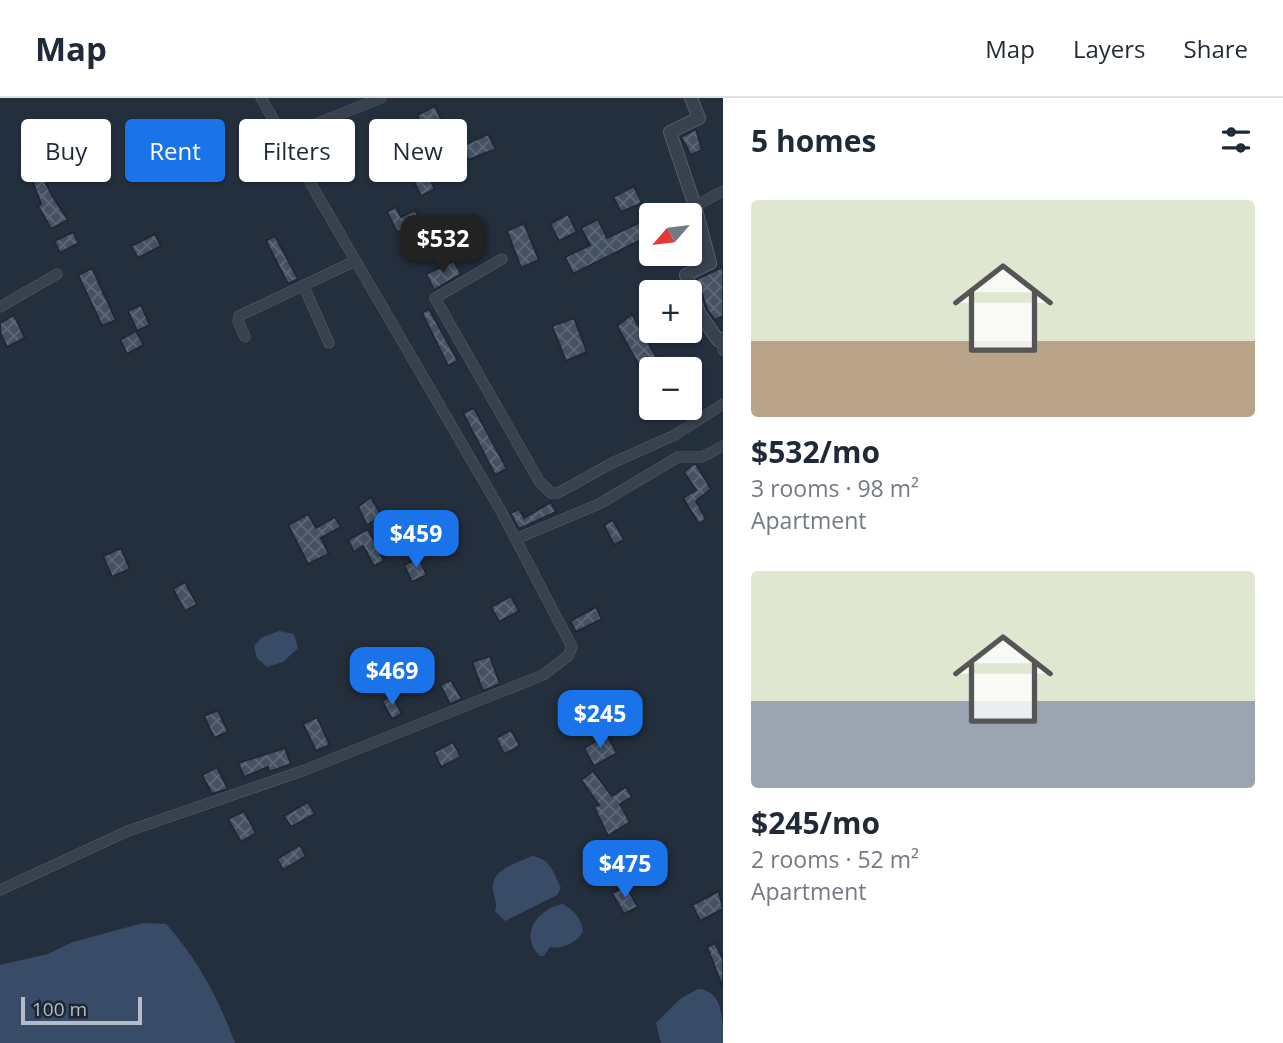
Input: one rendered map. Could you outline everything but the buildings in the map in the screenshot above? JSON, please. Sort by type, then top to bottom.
[{"type":"street","points":[[261,98],[273,119]]},
{"type":"street","points":[[328,119],[381,98]]},
{"type":"street","points":[[691,98],[699,118],[670,132],[694,203]]},
{"type":"street","points":[[0,890],[128,831],[305,770],[543,675],[568,656],[572,647],[516,539],[309,182]]},
{"type":"street","points":[[699,203],[723,191]]},
{"type":"street","points":[[702,232],[710,263],[686,275],[699,313],[718,340],[723,339]]},
{"type":"street","points":[[502,259],[435,298],[540,481],[551,493],[558,493],[612,463],[676,435],[723,404]]},
{"type":"street","points":[[245,337],[238,321],[239,316],[355,261]]},
{"type":"street","points":[[0,307],[57,274]]},
{"type":"street","points":[[304,287],[329,343]]},
{"type":"street","points":[[516,539],[599,504],[678,457],[702,457],[723,446]]},
{"type":"water","points":[[279,631],[294,634],[298,648],[283,662],[267,667],[257,658],[254,646],[261,638]]},
{"type":"water","points":[[532,856],[547,863],[561,888],[557,895],[505,921],[495,911],[493,883],[500,872]]},
{"type":"water","points":[[562,904],[576,914],[583,931],[569,944],[550,947],[544,956],[540,956],[531,940],[534,924],[545,911]]},
{"type":"water","points":[[143,923],[166,924],[188,951],[222,1011],[235,1043],[0,1043],[0,965],[48,954],[73,942]]},
{"type":"water","points":[[698,989],[706,991],[717,1000],[722,1016],[723,1043],[661,1043],[656,1023],[680,999]]}]
